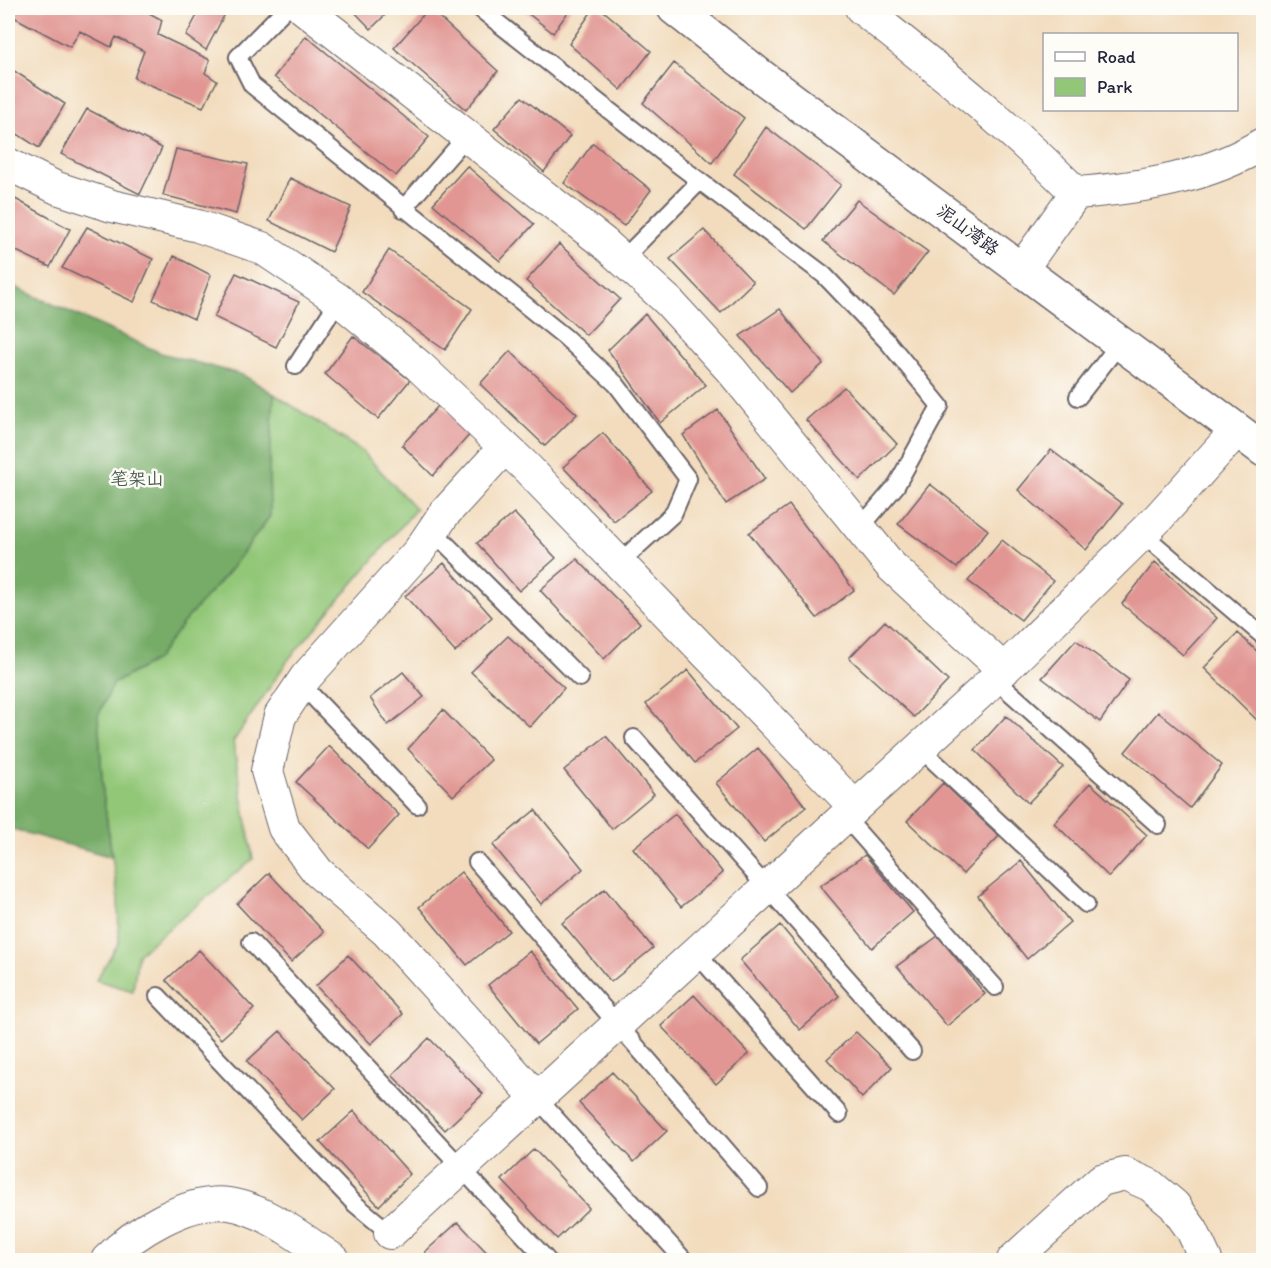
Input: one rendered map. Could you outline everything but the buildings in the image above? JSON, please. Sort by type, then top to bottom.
[{"type":"street","points":[[303,8],[622,260],[669,302],[732,371],[891,566],[999,674]]},
{"type":"street","name":"泥山湾路","points":[[674,8],[1263,450]]},
{"type":"street","points":[[861,8],[985,108],[1035,152],[1076,193],[1126,189],[1191,175],[1263,143]]},
{"type":"street","points":[[8,164],[79,196],[198,226],[262,248],[339,300],[419,366],[505,447],[619,563],[850,812]]},
{"type":"street","points":[[1022,270],[1076,193]]},
{"type":"street","points":[[390,1233],[999,674],[1143,534],[1237,430]]},
{"type":"street","points":[[505,447],[433,531],[419,551],[301,684],[280,716],[267,771],[284,828],[318,872],[387,932],[537,1098]]},
{"type":"street","points":[[1013,1260],[1101,1180],[1125,1174],[1150,1185],[1174,1204],[1192,1230],[1206,1260]]},
{"type":"street","points":[[107,1260],[121,1245],[164,1219],[196,1207],[228,1204],[267,1218],[334,1260]]},
{"type":"lane","points":[[286,8],[238,57],[252,85],[403,209],[565,337],[616,384],[688,478],[673,514],[619,563]]},
{"type":"lane","points":[[479,8],[824,275],[888,342],[940,406],[896,486],[860,528]]},
{"type":"lane","points":[[403,209],[466,137]]},
{"type":"lane","points":[[622,260],[700,181]]},
{"type":"lane","points":[[296,366],[339,300]]},
{"type":"lane","points":[[1078,397],[1120,343]]},
{"type":"lane","points":[[433,531],[580,678]]},
{"type":"lane","points":[[1143,534],[1263,638]]},
{"type":"lane","points":[[999,674],[1158,825]]},
{"type":"lane","points":[[301,684],[417,805]]},
{"type":"lane","points":[[634,738],[912,1051]]},
{"type":"lane","points":[[920,748],[1086,904]]},
{"type":"lane","points":[[850,812],[995,987]]},
{"type":"lane","points":[[477,862],[759,1188]]},
{"type":"lane","points":[[251,942],[547,1260]]},
{"type":"lane","points":[[696,953],[839,1114]]},
{"type":"lane","points":[[158,996],[355,1204],[390,1233]]},
{"type":"lane","points":[[537,1098],[684,1260]]},
{"type":"green space","name":"笔架山","points":[[8,284],[161,353],[243,375],[274,394],[269,470],[270,516],[230,570],[183,623],[156,660],[114,683],[98,715],[103,793],[112,857],[8,828]]},
{"type":"green space","points":[[274,394],[362,451],[416,509],[288,660],[233,742],[253,859],[138,954],[133,991],[96,980],[119,942],[118,899],[103,793],[98,715],[114,683],[156,660],[183,623],[230,570],[270,516],[269,470]]}]
